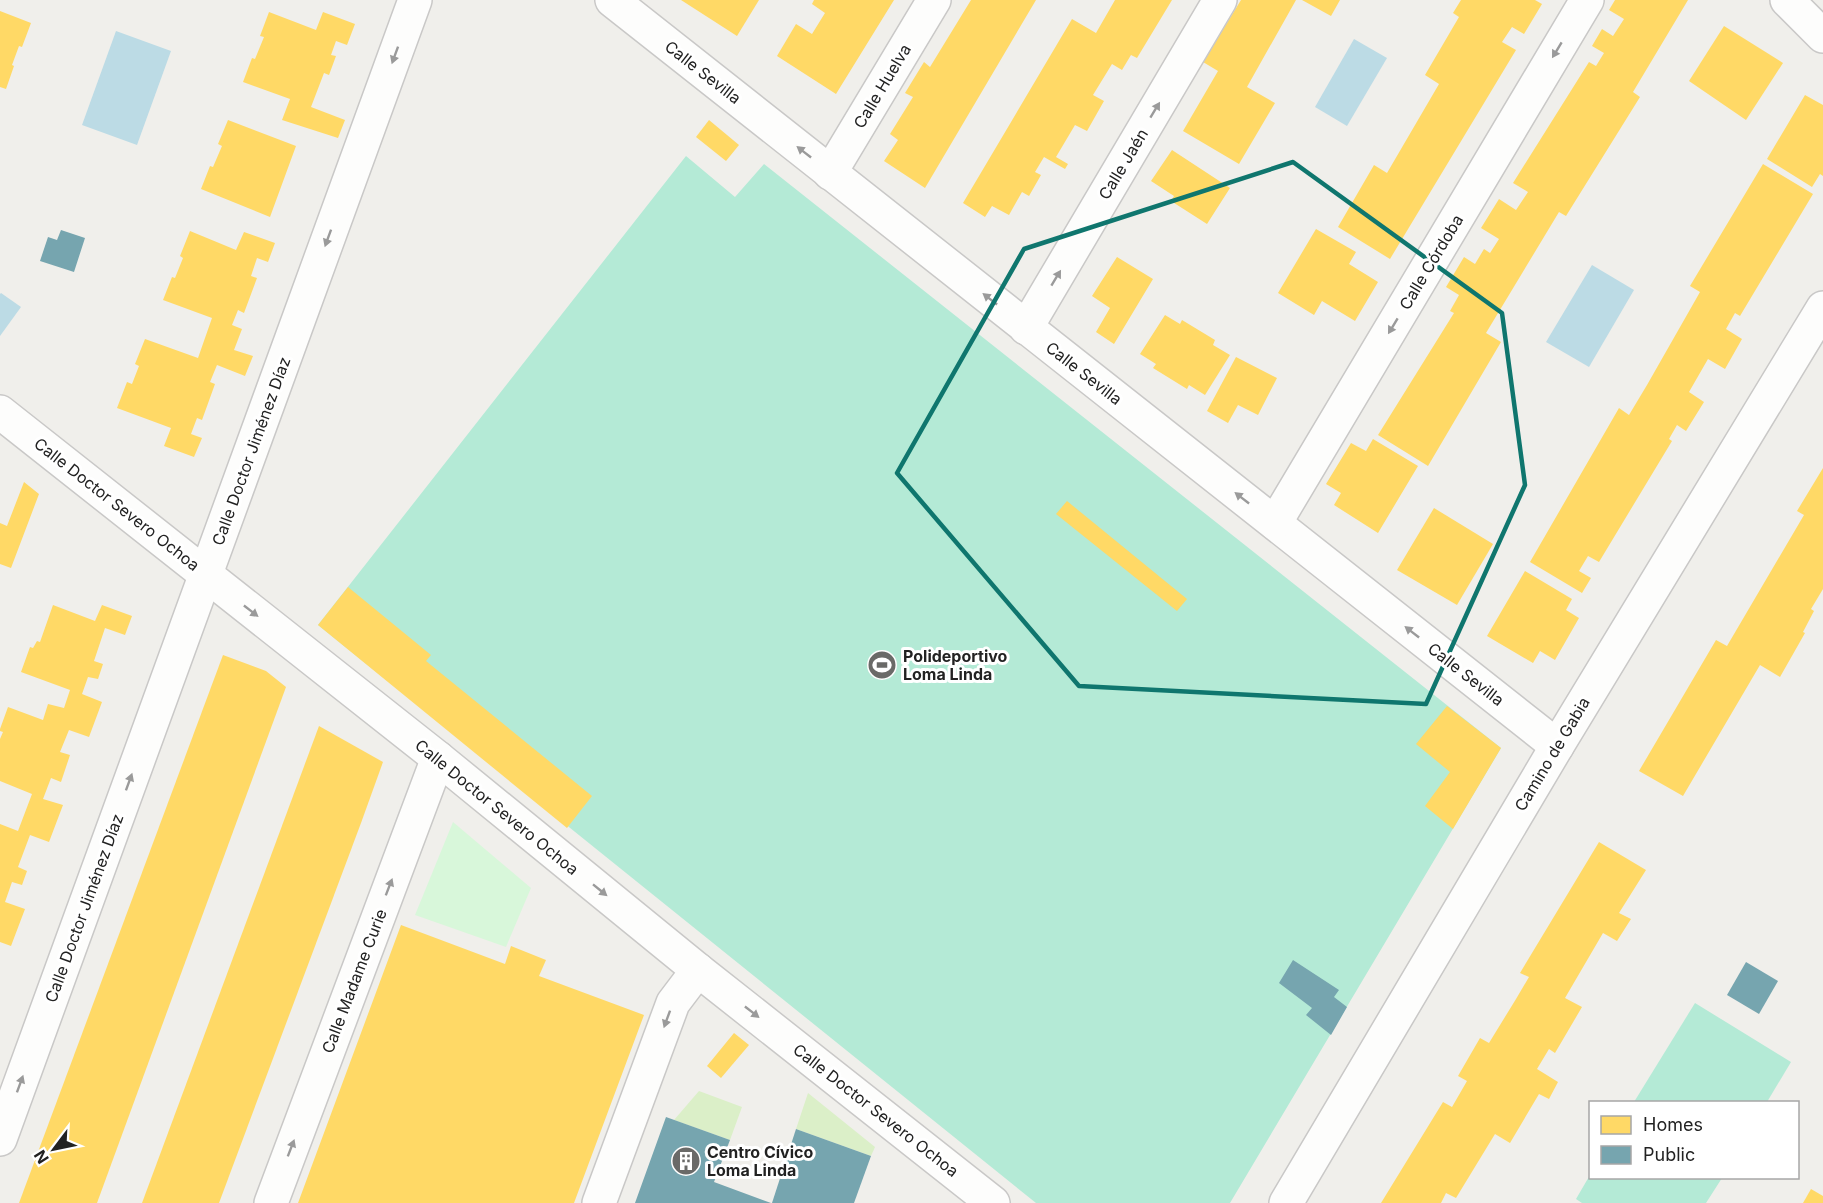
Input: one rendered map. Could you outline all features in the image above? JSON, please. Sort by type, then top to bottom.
[{"type":"street","name":"Calle Doctor Jiménez Díaz","points":[[0,1139],[415,0]]},
{"type":"street","name":"Calle Sevilla","points":[[612,0],[643,10],[830,173],[1557,746]]},
{"type":"street","name":"Calle Huelva","points":[[830,173],[934,0]]},
{"type":"street","name":"Calle Jaén","points":[[1026,328],[1220,0]]},
{"type":"street","name":"Calle Córdoba","points":[[1275,524],[1587,0]]},
{"type":"street","points":[[1787,0],[1823,36]]},
{"type":"street","name":"Camino de Gabia","points":[[1286,1203],[1557,746],[1823,308]]},
{"type":"street","name":"Calle Doctor Severo Ochoa","points":[[0,412],[438,758],[698,970],[993,1203]]},
{"type":"street","name":"Calle Madame Curie","points":[[271,1203],[438,758]]},
{"type":"street","points":[[599,1203],[672,1003],[698,970]]},
{"type":"highlighted area","points":[[1293,162],[1502,313],[1525,485],[1426,704],[1079,686],[897,473],[1024,249]]},
{"type":"green space","name":"Polideportivo Loma Linda","points":[[686,156],[735,197],[764,164],[1501,748],[1230,1203],[1036,1203],[318,625]]},
{"type":"green space","points":[[453,822],[531,888],[506,947],[415,915]]},
{"type":"green space","points":[[1695,1003],[1791,1062],[1768,1101],[1635,1101]]},
{"type":"green space","points":[[699,1091],[742,1107],[730,1140],[674,1120]]},
{"type":"green space","points":[[808,1093],[875,1147],[871,1156],[796,1129]]},
{"type":"green space","points":[[1589,1177],[1589,1179],[1721,1179],[1706,1203],[1582,1203],[1576,1199]]},
{"type":"water","points":[[116,31],[171,51],[137,145],[82,125]]},
{"type":"water","points":[[1354,39],[1387,58],[1347,126],[1315,107]]},
{"type":"water","points":[[1592,265],[1634,290],[1589,367],[1546,342]]},
{"type":"water","points":[[0,294],[21,307],[0,336]]},
{"type":"building: Homes","points":[[681,0],[759,0],[737,36]]},
{"type":"building: Homes","points":[[814,0],[894,0],[836,94],[777,56],[796,24],[812,34],[825,13],[812,4]]},
{"type":"building: Homes","points":[[971,0],[1036,0],[925,188],[884,161],[898,140],[890,134],[913,97],[905,93],[924,62],[930,67]]},
{"type":"building: Homes","points":[[1115,0],[1172,0],[1137,58],[1131,55],[1122,70],[1112,64],[1093,95],[1104,101],[1087,131],[1075,125],[1056,157],[1068,164],[1065,169],[1044,157],[1035,172],[1041,175],[1029,196],[1022,192],[1009,215],[992,206],[985,217],[963,203],[1072,19],[1096,33]]},
{"type":"building: Homes","points":[[1241,0],[1296,0],[1247,87],[1275,103],[1239,164],[1183,131],[1218,71],[1203,62]]},
{"type":"building: Homes","points":[[1302,0],[1340,0],[1331,16]]},
{"type":"building: Homes","points":[[1461,0],[1535,0],[1542,4],[1524,34],[1512,27],[1502,42],[1516,50],[1390,259],[1338,227],[1374,165],[1387,173],[1439,84],[1425,75],[1459,17],[1453,13]]},
{"type":"building: Homes","points":[[1615,0],[1688,0],[1633,92],[1640,97],[1566,216],[1559,212],[1486,333],[1501,342],[1428,466],[1378,435],[1454,313],[1450,311],[1459,295],[1446,287],[1464,257],[1475,264],[1484,249],[1490,253],[1499,239],[1481,228],[1499,199],[1516,210],[1528,192],[1513,183],[1589,62],[1596,66],[1604,53],[1592,46],[1602,29],[1613,36],[1624,19],[1609,10]]},
{"type":"building: Homes","points":[[0,11],[31,23],[22,47],[19,46],[6,89],[0,87]]},
{"type":"building: Homes","points":[[269,12],[316,30],[323,12],[355,24],[347,45],[336,41],[331,55],[336,56],[329,75],[324,73],[311,107],[345,120],[338,138],[282,120],[290,99],[243,82],[252,58],[255,59],[264,37],[260,36]]},
{"type":"building: Homes","points":[[1724,26],[1783,63],[1746,120],[1689,81]]},
{"type":"building: Homes","points":[[1805,95],[1823,105],[1823,176],[1820,174],[1812,187],[1767,159]]},
{"type":"building: Homes","points":[[228,120],[296,146],[270,217],[201,189],[210,166],[213,167],[222,146],[218,144]]},
{"type":"building: Homes","points":[[709,120],[739,145],[726,161],[696,137]]},
{"type":"building: Homes","points":[[1172,150],[1230,188],[1207,224],[1171,201],[1174,196],[1151,181]]},
{"type":"building: Homes","points":[[1763,164],[1813,194],[1740,316],[1735,313],[1726,329],[1742,339],[1725,369],[1708,359],[1689,392],[1704,402],[1686,431],[1677,425],[1669,439],[1672,441],[1599,562],[1588,556],[1579,571],[1591,578],[1582,593],[1530,562],[1619,408],[1629,415],[1647,385],[1700,292],[1690,286]]},
{"type":"building: Homes","points":[[1316,229],[1356,252],[1349,264],[1378,282],[1355,321],[1322,301],[1314,315],[1278,293]]},
{"type":"building: Homes","points":[[190,231],[236,250],[244,232],[275,243],[268,262],[257,258],[251,276],[257,278],[244,313],[238,310],[232,325],[242,329],[234,350],[253,356],[245,376],[217,365],[210,382],[215,384],[202,420],[197,418],[191,434],[202,438],[194,457],[164,446],[171,428],[117,408],[127,382],[132,384],[139,366],[135,364],[145,339],[198,358],[212,318],[163,300],[183,258],[180,256]]},
{"type":"building: Homes","points":[[1117,257],[1153,279],[1114,344],[1096,332],[1110,308],[1092,296]]},
{"type":"building: Homes","points":[[1165,315],[1180,324],[1182,320],[1215,340],[1213,345],[1230,355],[1205,395],[1189,385],[1187,389],[1153,368],[1156,364],[1140,354]]},
{"type":"building: Homes","points":[[1236,357],[1277,378],[1258,415],[1238,405],[1228,423],[1207,411]]},
{"type":"building: Homes","points":[[1373,439],[1418,466],[1378,533],[1334,505],[1341,493],[1326,484],[1351,443],[1366,451]]},
{"type":"building: Homes","points":[[1823,468],[1823,589],[1811,609],[1814,611],[1803,632],[1805,633],[1780,677],[1760,665],[1683,796],[1639,771],[1716,640],[1727,646],[1804,515],[1797,511]]},
{"type":"building: Homes","points":[[24,482],[39,494],[11,568],[0,564],[0,523],[7,526]]},
{"type":"building: Homes","points":[[1067,501],[1187,599],[1177,611],[1056,514]]},
{"type":"building: Homes","points":[[1434,508],[1493,544],[1457,605],[1397,570]]},
{"type":"building: Homes","points":[[1525,571],[1572,599],[1566,610],[1579,618],[1555,660],[1540,651],[1533,663],[1487,636]]},
{"type":"building: Homes","points":[[348,587],[431,655],[426,661],[592,796],[567,828],[318,625]]},
{"type":"building: Homes","points":[[53,605],[95,621],[102,605],[132,616],[125,635],[105,628],[94,661],[103,664],[98,679],[88,677],[82,694],[102,702],[89,737],[69,730],[60,752],[70,755],[61,782],[51,778],[43,799],[63,805],[49,842],[30,835],[18,867],[27,871],[22,885],[12,882],[5,902],[25,909],[11,946],[0,942],[0,824],[18,831],[32,794],[0,781],[0,739],[3,732],[0,729],[8,707],[43,720],[48,704],[64,708],[70,690],[21,672],[30,647],[33,648],[37,641],[40,642]]},
{"type":"building: Homes","points":[[223,655],[266,671],[286,687],[97,1203],[19,1203]]},
{"type":"building: Homes","points":[[1447,706],[1501,748],[1453,829],[1425,806],[1450,772],[1416,744]]},
{"type":"building: Homes","points":[[319,726],[383,762],[361,823],[219,1203],[142,1203]]},
{"type":"building: Homes","points":[[1599,842],[1646,870],[1619,913],[1631,919],[1617,941],[1603,933],[1565,998],[1582,1007],[1555,1053],[1549,1049],[1537,1069],[1558,1082],[1549,1099],[1539,1094],[1510,1143],[1495,1134],[1456,1198],[1446,1193],[1441,1203],[1381,1203],[1443,1102],[1452,1107],[1467,1081],[1458,1076],[1480,1038],[1489,1043],[1516,999],[1529,977],[1520,973]]},
{"type":"building: Homes","points":[[401,925],[505,964],[511,946],[546,960],[539,976],[644,1015],[574,1203],[298,1203]]},
{"type":"building: Homes","points":[[734,1033],[749,1045],[721,1078],[707,1066]]},
{"type":"building: Homes","points":[[1811,1189],[1823,1196],[1823,1203],[1803,1203]]},
{"type":"building: Public","points":[[61,230],[85,238],[74,272],[40,261],[48,237],[57,240]]},
{"type":"building: Public","points":[[1293,960],[1339,990],[1334,997],[1347,1007],[1331,1035],[1306,1015],[1312,1008],[1279,983]]},
{"type":"building: Public","points":[[1746,962],[1778,981],[1759,1014],[1727,995]]},
{"type":"building: Public","name":"Centro Cívico Loma Linda","points":[[666,1117],[730,1140],[714,1182],[771,1203],[635,1203]]},
{"type":"building: Public","name":"Centro Cívico Loma Linda","points":[[796,1129],[871,1156],[854,1203],[772,1203]]},
{"type":"place","name":"Polideportivo Loma Linda","points":[[882,665]]},
{"type":"place","name":"Centro Cívico Loma Linda","points":[[686,1161]]}]
